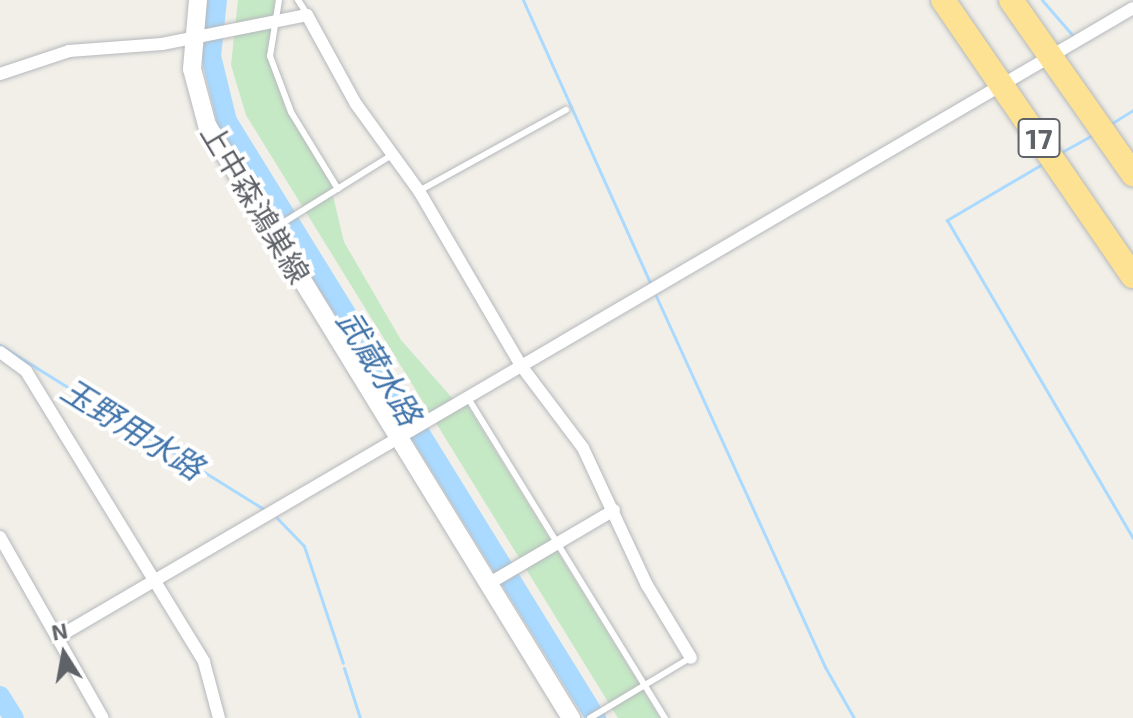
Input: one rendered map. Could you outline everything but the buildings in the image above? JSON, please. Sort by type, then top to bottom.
[{"type":"highway","name":"17","points":[[943,0],[1133,276]]},
{"type":"highway","name":"17","points":[[1011,0],[1133,174]]},
{"type":"main road","name":"上中森鴻巣線","points":[[198,0],[193,79],[207,125],[275,228],[492,581],[571,718]]},
{"type":"street","points":[[58,637],[1052,59],[1133,8]]},
{"type":"street","points":[[0,74],[69,51],[117,50],[307,15],[356,104],[419,191],[522,367],[583,448],[647,585],[691,658]]},
{"type":"street","points":[[0,352],[23,366],[204,662],[219,718]]},
{"type":"street","points":[[492,581],[614,510]]},
{"type":"street","points":[[0,537],[103,718]]},
{"type":"lane","points":[[279,0],[273,22],[270,56],[291,112],[338,189]]},
{"type":"lane","points":[[298,0],[307,15]]},
{"type":"lane","points":[[419,191],[566,110]]},
{"type":"lane","points":[[275,228],[392,155]]},
{"type":"lane","points":[[468,398],[665,718]]},
{"type":"lane","points":[[590,718],[691,658]]},
{"type":"green space","points":[[238,0],[275,0],[268,58],[286,110],[330,183],[344,242],[401,340],[461,408],[467,405],[660,718],[618,718],[246,115],[231,65]]},
{"type":"waterway","name":"武蔵水路","points":[[217,0],[211,56],[227,121],[596,718]]},
{"type":"waterway","points":[[523,0],[651,285]]},
{"type":"waterway","points":[[1042,0],[1074,37]]},
{"type":"waterway","points":[[1109,125],[1133,110]]},
{"type":"waterway","points":[[1060,153],[1092,135]]},
{"type":"waterway","points":[[1044,163],[947,220],[1133,538]]},
{"type":"waterway","points":[[656,296],[825,667],[854,718]]},
{"type":"waterway","name":"玉野用水路","points":[[0,345],[265,510]]},
{"type":"waterway","name":"玉野用水路","points":[[277,518],[304,546],[343,663]]},
{"type":"waterway","name":"玉野用水路","points":[[344,668],[360,718]]},
{"type":"waterway","points":[[0,696],[14,718]]}]
